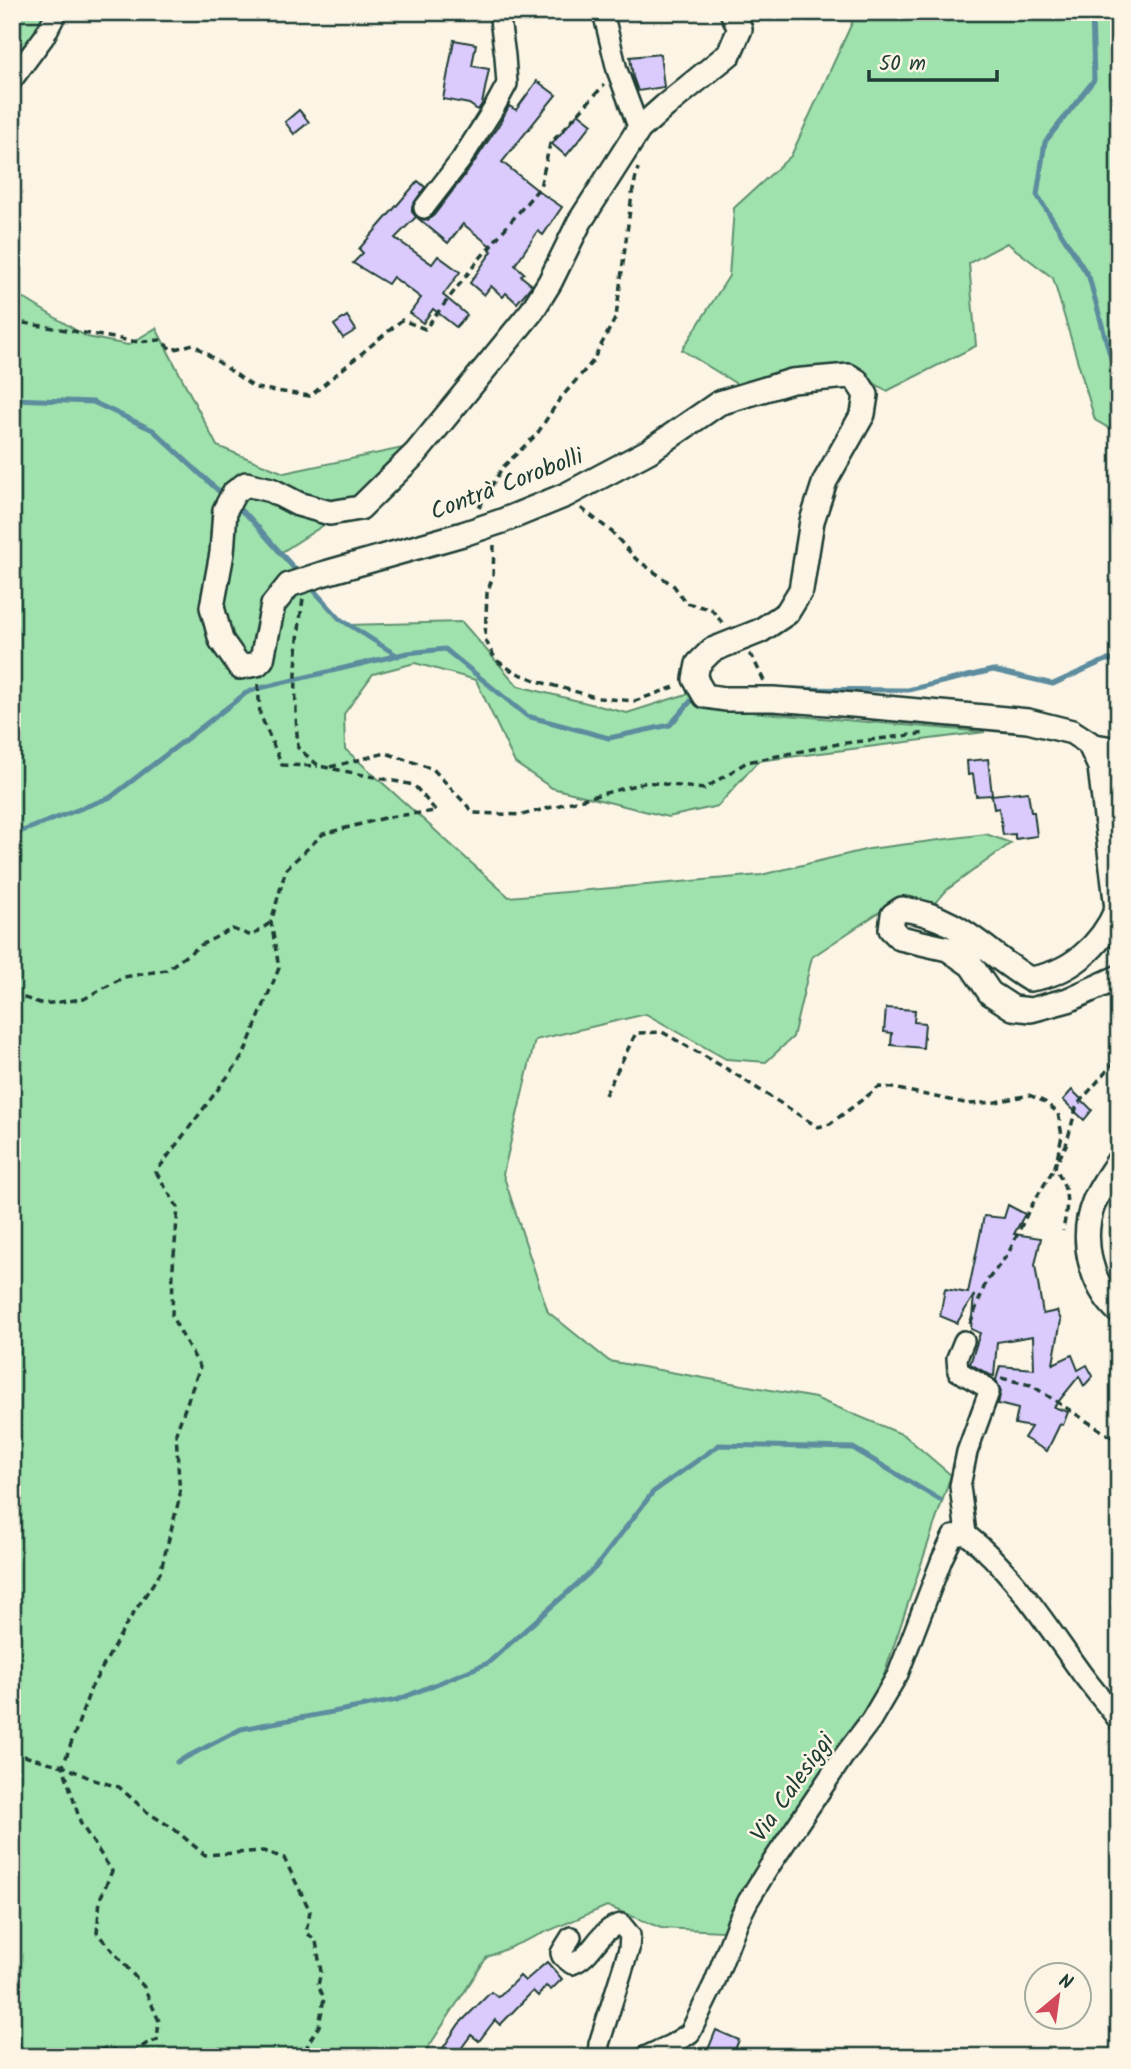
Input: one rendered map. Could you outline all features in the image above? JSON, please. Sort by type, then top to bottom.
[{"type":"street","points":[[12,80],[44,37],[57,12]]},
{"type":"street","points":[[425,208],[461,160],[507,84],[499,12]]},
{"type":"street","points":[[603,12],[617,70],[639,129]]},
{"type":"street","points":[[257,664],[240,667],[221,640],[212,607],[230,501],[246,484],[271,490],[298,504],[330,513],[360,508],[416,453],[532,311],[550,282],[579,223],[639,129],[729,54],[740,29],[732,12]]},
{"type":"street","name":"Contrà Corobolli","points":[[257,664],[262,659],[273,605],[289,585],[322,573],[463,534],[566,495],[649,451],[719,403],[792,381],[849,376],[857,381],[866,395],[863,414],[825,481],[812,521],[801,590],[787,613],[761,631],[712,650],[698,664],[699,685]]},
{"type":"street","points":[[699,685],[725,699],[773,699],[1028,721],[1072,732],[1089,743],[1109,764],[1118,907],[1110,924],[1092,949],[1048,977],[1029,979],[963,931],[921,911],[902,909],[893,915],[891,929],[900,938],[948,949],[971,965],[990,993],[1013,1008],[1031,1010],[1068,1000],[1119,977]]},
{"type":"street","points":[[1119,1160],[1094,1202],[1088,1226],[1088,1251],[1094,1278],[1119,1312]]},
{"type":"street","points":[[964,1342],[957,1358],[958,1371],[986,1387],[989,1392],[967,1452],[960,1486],[965,1534],[982,1547],[1042,1617],[1119,1721]]},
{"type":"street","name":"Via Calesiggi","points":[[690,2033],[715,1984],[748,1900],[843,1757],[871,1720],[898,1674],[953,1536],[965,1534]]},
{"type":"street","points":[[571,1937],[561,1953],[572,1964],[582,1959],[615,1925],[621,1924],[629,1935],[629,1949],[599,2044],[598,2057]]},
{"type":"street","points":[[645,2057],[690,2033]]},
{"type":"street","points":[[679,2057],[688,2044],[690,2033]]},
{"type":"path","points":[[12,321],[138,342],[160,340],[172,350],[193,344],[255,388],[310,396],[402,320],[425,330],[476,263],[540,187],[550,144],[617,70]]},
{"type":"path","points":[[463,534],[502,468],[537,434],[559,400],[592,362],[616,317],[632,194],[638,168]]},
{"type":"path","points":[[566,495],[612,532],[636,559],[674,586],[686,603],[711,609],[736,641],[754,658],[773,699]]},
{"type":"path","points":[[488,525],[494,538],[495,556],[493,576],[486,593],[485,639],[496,660],[514,672],[599,698],[635,701],[699,685]]},
{"type":"path","points":[[82,2057],[108,2047],[128,2057],[146,2044],[157,2040],[159,2021],[144,1987],[97,1933],[100,1899],[112,1871],[81,1824],[63,1766],[91,1688],[127,1623],[160,1573],[180,1496],[176,1433],[200,1367],[172,1317],[178,1208],[156,1172],[243,1056],[279,968],[271,922],[286,869],[323,834],[388,817],[436,811],[414,785],[319,766],[298,748],[294,699],[297,634],[303,598]]},
{"type":"path","points":[[257,664],[260,714],[282,765],[332,767],[386,753],[433,769],[474,813],[522,815],[647,782],[704,789],[747,762],[838,744],[950,730],[946,714]]},
{"type":"path","points":[[12,994],[43,1004],[84,999],[124,977],[166,970],[201,945],[232,929],[252,936],[271,922]]},
{"type":"path","points":[[604,1096],[636,1033],[662,1032],[727,1069],[818,1127],[830,1124],[879,1087],[969,1104],[1029,1095],[1045,1102],[1058,1113],[1062,1136],[1055,1167],[1065,1182],[1068,1201],[1063,1231]]},
{"type":"path","points":[[964,1342],[986,1282],[1008,1254],[1028,1210],[1066,1145],[1077,1105],[1119,1057]]},
{"type":"path","points":[[979,1384],[988,1375],[1031,1385],[1119,1442]]},
{"type":"path","points":[[12,1754],[63,1766],[118,1787],[205,1855],[263,1851],[284,1858],[310,1911],[306,1932],[316,1941],[321,1972],[318,1985],[324,1998],[319,2026],[308,2043],[305,2057]]},
{"type":"green space","points":[[12,12],[50,12],[12,70]]},
{"type":"green space","points":[[857,12],[1119,12],[1119,434],[1095,420],[1053,278],[1007,243],[969,263],[976,346],[887,391],[853,370],[740,386],[682,350],[729,276],[734,208],[791,156]]},
{"type":"green space","points":[[12,291],[87,337],[128,345],[156,328],[217,446],[284,473],[412,446],[364,499],[279,554],[347,625],[462,622],[518,686],[627,713],[690,693],[704,708],[985,732],[758,761],[718,806],[668,817],[552,788],[515,763],[476,680],[415,663],[373,674],[344,714],[345,749],[509,897],[761,875],[869,849],[986,834],[1011,843],[948,889],[931,907],[881,911],[812,957],[793,1037],[766,1062],[726,1059],[646,1014],[535,1040],[503,1174],[548,1312],[609,1361],[815,1398],[904,1435],[951,1475],[877,1696],[722,1931],[661,1928],[607,1906],[487,1957],[422,2057],[12,2057]]},
{"type":"building","points":[[454,40],[476,44],[472,66],[489,69],[482,104],[478,110],[469,104],[443,99]]},
{"type":"building","points":[[660,54],[664,87],[638,91],[630,57]]},
{"type":"building","points":[[537,81],[556,95],[502,162],[562,207],[543,235],[538,231],[515,265],[524,273],[521,276],[532,285],[517,303],[506,293],[503,297],[491,286],[484,295],[470,283],[492,247],[463,224],[448,243],[419,219],[428,220],[434,215],[471,167],[509,106],[516,110]]},
{"type":"building","points":[[299,110],[309,122],[294,134],[285,122]]},
{"type":"building","points":[[578,113],[592,124],[566,156],[552,144]]},
{"type":"building","points":[[418,181],[425,187],[412,206],[416,217],[395,238],[432,264],[438,256],[460,272],[443,295],[467,315],[456,327],[433,309],[423,323],[410,313],[421,298],[393,277],[388,284],[353,263],[363,253],[359,249]]},
{"type":"building","points":[[347,316],[356,330],[343,338],[334,325]]},
{"type":"building","points":[[988,759],[992,795],[976,796],[973,774],[968,775],[967,761]]},
{"type":"building","points":[[1028,792],[1037,836],[1015,839],[1015,834],[1003,835],[999,808],[994,809],[992,795]]},
{"type":"building","points":[[886,1008],[915,1010],[914,1022],[925,1023],[923,1048],[891,1045],[892,1033],[884,1032]]},
{"type":"building","points":[[1072,1090],[1092,1110],[1084,1120],[1063,1100]]},
{"type":"building","points":[[1008,1205],[1025,1214],[1014,1234],[1041,1238],[1035,1265],[1043,1314],[1057,1311],[1061,1320],[1053,1364],[1072,1355],[1078,1370],[1087,1365],[1093,1376],[1084,1386],[1079,1376],[1054,1407],[1068,1412],[1047,1451],[1024,1438],[1031,1427],[1015,1424],[1018,1409],[998,1404],[1001,1391],[996,1380],[1000,1366],[1034,1369],[1033,1336],[997,1342],[994,1376],[970,1364],[980,1333],[971,1329],[974,1295],[957,1323],[940,1316],[945,1289],[968,1293],[984,1216],[1004,1218]]},
{"type":"building","points":[[547,1962],[562,1979],[551,1990],[546,1986],[538,1996],[533,1991],[500,2025],[495,2020],[479,2041],[471,2035],[455,2057],[437,2057],[459,2024],[491,1992],[498,1997],[520,1976],[525,1981]]},
{"type":"building","points":[[716,2030],[739,2040],[732,2057],[705,2057]]},
{"type":"waterway","points":[[1092,12],[1094,80],[1045,142],[1037,195],[1089,277],[1119,388]]},
{"type":"waterway","points":[[12,399],[93,402],[153,430],[225,497]]},
{"type":"waterway","points":[[235,506],[249,517],[300,575]]},
{"type":"waterway","points":[[309,585],[340,619],[398,656]]},
{"type":"waterway","points":[[12,835],[111,797],[246,693],[407,653],[445,649],[527,716],[609,738],[670,725],[697,694]]},
{"type":"waterway","points":[[784,689],[908,690],[993,670],[1053,684],[1106,660],[1119,660]]},
{"type":"waterway","points":[[177,1762],[241,1729],[397,1700],[488,1663],[595,1568],[653,1492],[719,1445],[853,1448],[940,1500]]}]
